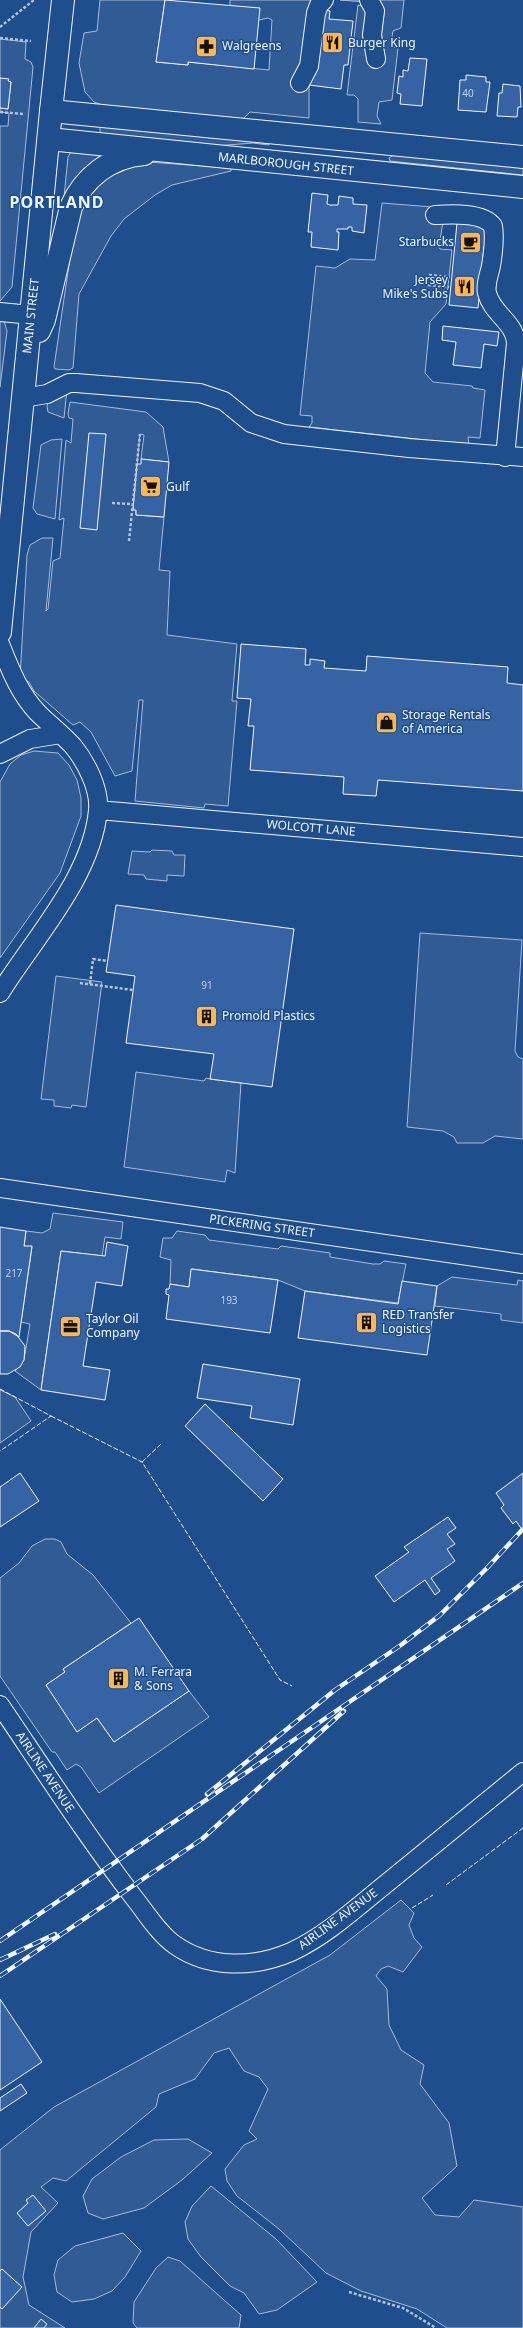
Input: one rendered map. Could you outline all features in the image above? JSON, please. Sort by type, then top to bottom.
[{"type":"main road","name":"MAIN STREET","points":[[0,630],[63,0]]},
{"type":"main road","points":[[51,111],[523,157]]},
{"type":"main road","name":"MARLBOROUGH STREET","points":[[49,138],[169,152],[523,188]]},
{"type":"main road","points":[[362,172],[365,141]]},
{"type":"main road","points":[[28,345],[37,334],[44,320],[71,207],[77,194],[95,174],[113,162],[140,154],[169,152]]},
{"type":"street","points":[[300,83],[309,66],[316,13],[319,5],[324,0]]},
{"type":"street","points":[[370,0],[375,11],[372,35],[376,59]]},
{"type":"street","points":[[23,398],[47,394],[69,383],[200,393],[224,401],[251,423],[284,434],[514,457],[516,337],[513,329],[496,311],[488,294],[486,283],[491,264],[493,226],[489,221],[482,218],[448,214],[435,215]]},
{"type":"street","points":[[0,312],[32,315]]},
{"type":"street","points":[[0,630],[19,688],[38,713],[73,746],[91,777],[97,794],[98,810],[92,837],[76,876],[51,918],[0,993]]},
{"type":"street","points":[[0,754],[30,739],[61,734]]},
{"type":"street","name":"WOLCOTT LANE","points":[[98,810],[523,847]]},
{"type":"street","name":"PICKERING STREET","points":[[0,1188],[523,1264]]},
{"type":"street","name":"AIRLINE AVENUE","points":[[0,1706],[110,1866],[168,1940],[182,1950],[199,1957],[233,1965],[273,1958],[291,1952],[311,1940],[348,1914],[523,1772]]},
{"type":"path","points":[[0,27],[34,0]]},
{"type":"path","points":[[0,38],[30,41]]},
{"type":"path","points":[[0,112],[22,114]]},
{"type":"path","points":[[429,275],[450,277]]},
{"type":"path","points":[[428,285],[449,287]]},
{"type":"path","points":[[129,541],[140,434]]},
{"type":"path","points":[[112,503],[132,504]]},
{"type":"path","points":[[90,984],[93,959],[108,961]]},
{"type":"path","points":[[80,983],[133,990]]},
{"type":"path","points":[[350,2292],[403,2308],[436,2328]]},
{"type":"shaded area","points":[[100,0],[165,0],[156,62],[188,65],[188,62],[269,70],[272,20],[268,18],[259,20],[230,6],[230,0],[331,0],[327,2],[309,85],[309,118],[250,112],[243,119],[102,105],[94,102],[85,92],[79,63],[84,33],[97,31]]},
{"type":"shaded area","points":[[340,0],[404,0],[401,28],[393,31],[391,43],[391,46],[398,48],[392,100],[379,102],[377,116],[381,124],[358,122],[358,99],[354,95],[347,95],[358,5],[365,7],[365,2]]},
{"type":"shaded area","points":[[0,39],[26,42],[25,59],[31,62],[33,67],[12,287],[0,301],[0,126],[8,126],[9,113],[0,112],[0,108],[8,109],[11,82],[0,78]]},
{"type":"shaded area","points":[[100,124],[270,141],[269,145],[253,143],[215,146],[100,134]]},
{"type":"shaded area","points":[[72,150],[108,151],[64,197],[68,157]]},
{"type":"shaded area","points":[[395,154],[523,165],[523,175],[390,161],[389,158]]},
{"type":"shaded area","points":[[148,162],[231,168],[231,171],[172,185],[155,195],[124,219],[111,236],[79,294],[73,368],[69,370],[55,369],[54,367],[71,251],[84,200],[96,184],[127,167]]},
{"type":"shaded area","points":[[382,203],[445,208],[439,247],[440,249],[452,250],[446,304],[430,322],[425,373],[433,382],[472,386],[473,388],[485,390],[480,438],[468,437],[469,445],[309,427],[312,423],[312,416],[300,415],[316,266],[335,268],[350,259],[375,260]]},
{"type":"shaded area","points":[[0,319],[4,321],[7,331],[0,387]]},
{"type":"shaded area","points":[[67,389],[64,418],[48,412],[47,406],[49,400]]},
{"type":"shaded area","points":[[70,402],[146,412],[163,427],[169,462],[141,459],[144,435],[140,434],[133,509],[136,510],[136,515],[164,517],[159,570],[170,571],[167,635],[237,644],[232,701],[237,701],[228,806],[205,804],[204,808],[135,801],[143,700],[139,700],[132,771],[115,776],[91,732],[80,722],[73,725],[34,691],[29,682],[20,678],[27,555],[30,545],[42,538],[53,538],[46,611],[48,609],[53,561],[60,558],[64,518],[59,520],[66,440],[71,443],[73,419],[69,418],[68,414]]},
{"type":"shaded area","points":[[62,439],[55,519],[37,514],[33,508],[41,445],[51,440]]},
{"type":"shaded area","points":[[34,751],[58,753],[69,765],[77,780],[81,798],[81,816],[60,873],[0,958],[0,782],[10,764],[21,755]]},
{"type":"shaded area","points":[[152,850],[172,851],[174,855],[185,855],[184,876],[167,875],[167,881],[146,879],[144,875],[128,874],[132,851],[150,852]]},
{"type":"shaded area","points":[[420,933],[522,940],[515,1051],[518,1057],[523,1059],[523,1139],[495,1136],[483,1143],[457,1143],[454,1137],[443,1131],[407,1127]]},
{"type":"shaded area","points":[[56,976],[102,982],[86,1107],[72,1105],[71,1108],[54,1106],[54,1100],[41,1099]]},
{"type":"shaded area","points":[[136,1072],[204,1081],[206,1078],[241,1083],[235,1173],[227,1170],[225,1182],[124,1167]]},
{"type":"shaded area","points":[[53,1213],[123,1222],[121,1239],[105,1237],[102,1256],[61,1251],[41,1390],[15,1371],[24,1360],[30,1324],[21,1322],[32,1247],[24,1246],[26,1231],[42,1233],[50,1229]]},
{"type":"shaded area","points":[[177,1231],[205,1235],[209,1240],[278,1249],[281,1246],[330,1253],[330,1257],[373,1264],[380,1264],[384,1261],[406,1264],[398,1303],[305,1291],[278,1280],[192,1269],[189,1287],[170,1284],[171,1260],[160,1257],[163,1238],[172,1238]]},
{"type":"shaded area","points":[[452,1277],[517,1285],[518,1280],[523,1281],[523,1323],[501,1320],[501,1314],[435,1306],[437,1286]]},
{"type":"shaded area","points":[[0,1390],[15,1397],[31,1421],[0,1443]]},
{"type":"shaded area","points":[[45,1539],[55,1539],[61,1542],[67,1554],[93,1575],[131,1623],[63,1669],[65,1672],[46,1685],[77,1731],[97,1718],[114,1742],[189,1691],[209,1717],[99,1793],[81,1767],[76,1764],[67,1770],[55,1752],[52,1752],[0,1676],[0,1578],[19,1563],[32,1546]]},
{"type":"shaded area","points":[[401,1900],[414,1913],[409,1925],[414,1938],[422,1947],[403,1972],[388,1966],[381,1969],[376,1976],[387,1989],[389,2025],[401,2050],[424,2065],[420,2084],[449,2123],[457,2166],[422,2198],[435,2215],[459,2217],[474,2200],[523,2207],[523,2328],[447,2328],[417,2309],[361,2291],[326,2273],[279,2229],[237,2196],[227,2181],[225,2169],[244,2145],[257,2139],[249,2131],[268,2089],[259,2077],[244,2071],[229,2048],[214,2053],[195,2079],[159,2094],[156,2107],[66,2181],[53,2178],[41,2187],[58,2203],[31,2232],[23,2277],[29,2305],[65,2328],[0,2328],[0,2150],[54,2107],[330,1955]]},
{"type":"shaded area","points":[[188,2139],[212,2153],[182,2180],[144,2208],[103,2219],[88,2213],[83,2196],[92,2179],[121,2157],[154,2140]]},
{"type":"shaded area","points":[[211,2186],[276,2239],[317,2282],[277,2310],[259,2314],[244,2293],[230,2286],[201,2257],[188,2239],[185,2222],[192,2206]]},
{"type":"shaded area","points":[[123,2233],[141,2251],[125,2277],[112,2291],[94,2299],[72,2302],[57,2292],[54,2275],[58,2260],[75,2246]]},
{"type":"shaded area","points":[[168,2257],[180,2261],[241,2315],[239,2328],[137,2328],[133,2323],[134,2302],[156,2268]]},
{"type":"building","name":"Walgreens","points":[[165,0],[260,8],[254,69],[188,62],[188,65],[156,62]]},
{"type":"building","name":"Burger King","points":[[318,9],[330,11],[329,19],[353,21],[348,65],[344,65],[341,89],[309,85]]},
{"type":"building","points":[[410,58],[427,59],[422,106],[400,104],[401,94],[397,93],[399,76],[403,77],[403,70],[408,71]]},
{"type":"building","points":[[466,75],[486,77],[486,82],[490,82],[486,112],[458,110],[460,80],[466,80]]},
{"type":"building","points":[[0,78],[9,79],[8,81],[11,82],[8,109],[0,108]]},
{"type":"building","points":[[503,84],[520,86],[521,107],[518,107],[517,117],[497,116],[499,93],[502,93]]},
{"type":"building","points":[[312,193],[328,195],[327,204],[330,205],[338,205],[339,196],[353,198],[353,204],[367,205],[364,233],[352,231],[352,227],[348,227],[348,229],[337,229],[337,232],[339,232],[338,250],[311,247],[312,232],[308,232]]},
{"type":"building","points":[[457,223],[486,226],[489,247],[484,247],[478,308],[449,305]]},
{"type":"building","points":[[443,326],[499,332],[497,346],[484,344],[481,368],[453,365],[456,342],[442,340]]},
{"type":"building","points":[[89,433],[106,434],[97,530],[80,528]]},
{"type":"building","name":"Gulf","points":[[141,459],[169,462],[164,517],[136,515],[136,510],[133,510],[137,464],[141,464]]},
{"type":"building","name":"Storage Rentals of America","points":[[241,644],[306,649],[305,665],[310,665],[310,659],[325,661],[324,668],[366,671],[367,656],[508,667],[507,683],[523,685],[523,791],[378,780],[376,796],[343,794],[344,777],[250,770],[254,726],[248,726],[251,699],[237,698]]},
{"type":"building","name":"Promold Plastics","points":[[116,905],[294,929],[272,1087],[210,1079],[214,1054],[126,1043],[135,976],[106,972]]},
{"type":"building","points":[[0,1227],[26,1231],[24,1246],[32,1246],[19,1337],[9,1331],[0,1331]]},
{"type":"building","name":"Taylor Oil Company","points":[[107,1242],[128,1246],[122,1286],[96,1282],[83,1366],[110,1370],[105,1400],[41,1390],[61,1251],[105,1256]]},
{"type":"building","points":[[191,1269],[278,1280],[270,1333],[166,1319],[169,1295],[166,1294],[166,1289],[169,1289],[170,1284],[189,1287]]},
{"type":"building","name":"RED Transfer Logistics","points":[[402,1281],[437,1286],[427,1355],[298,1338],[305,1291],[398,1304]]},
{"type":"building","points":[[0,1331],[9,1331],[16,1334],[25,1346],[24,1360],[20,1367],[8,1374],[0,1374]]},
{"type":"building","points":[[203,1364],[300,1379],[293,1425],[250,1418],[252,1406],[197,1398]]},
{"type":"building","points":[[205,1404],[283,1479],[263,1501],[185,1426]]},
{"type":"building","points":[[20,1473],[39,1501],[0,1527],[0,1487]]},
{"type":"building","points":[[523,1473],[523,1531],[516,1521],[513,1524],[501,1508],[504,1505],[496,1493]]},
{"type":"building","points":[[448,1517],[456,1528],[447,1534],[455,1544],[447,1549],[455,1561],[431,1578],[440,1591],[435,1595],[425,1580],[394,1602],[375,1576],[409,1552],[404,1547]]},
{"type":"building","name":"M. Ferrara & Sons","points":[[139,1618],[189,1691],[114,1742],[97,1718],[77,1732],[46,1685],[65,1672],[63,1669]]},
{"type":"building","points":[[0,1999],[42,2062],[0,2090]]},
{"type":"building","points":[[21,2084],[27,2093],[0,2111],[0,2098]]},
{"type":"building","points":[[33,2195],[46,2211],[28,2226],[17,2213],[28,2203],[26,2200]]},
{"type":"building","points":[[2,2269],[22,2287],[2,2309],[0,2307],[0,2271]]},
{"type":"building","points":[[41,2319],[47,2324],[44,2328],[34,2328]]},
{"type":"railway","points":[[207,1794],[335,1690],[401,1645],[440,1615],[522,1530]]},
{"type":"railway","points":[[0,1941],[523,1583]]},
{"type":"railway","points":[[0,1976],[202,1839],[344,1711]]},
{"type":"railway","points":[[0,1960],[55,1934]]},
{"type":"fence","points":[[0,1389],[51,1416],[0,1451]]},
{"type":"fence","points":[[51,1416],[142,1462],[280,1680],[292,1686]]},
{"type":"fence","points":[[142,1462],[161,1444]]},
{"type":"fence","points":[[446,1885],[523,1828]]},
{"type":"fence","points":[[412,1908],[433,1895]]},
{"type":"place","name":"Burger King","points":[[332,43]]},
{"type":"place","name":"Walgreens","points":[[207,46]]},
{"type":"place","name":"Starbucks","points":[[470,242]]},
{"type":"place","name":"Jersey Mike's Subs","points":[[464,287]]},
{"type":"place","name":"Gulf","points":[[151,487]]},
{"type":"place","name":"Storage Rentals of America","points":[[386,722]]},
{"type":"place","name":"Promold Plastics","points":[[206,1016]]},
{"type":"place","name":"RED Transfer Logistics","points":[[366,1322]]},
{"type":"place","name":"Taylor Oil Company","points":[[70,1326]]},
{"type":"place","name":"M. Ferrara & Sons","points":[[118,1679]]},
{"type":"district","name":"PORTLAND","points":[[57,202]]}]
